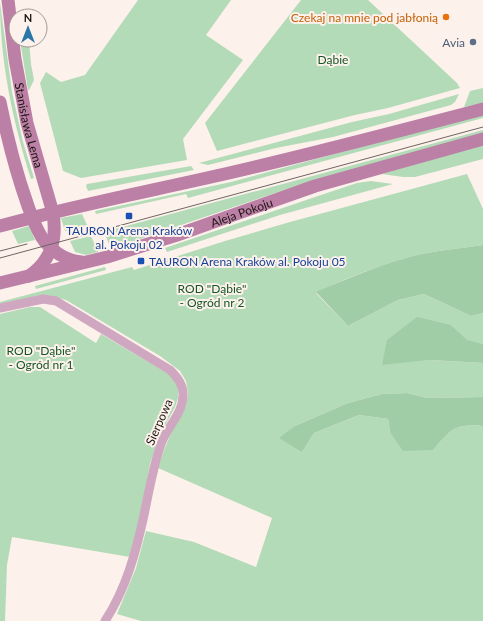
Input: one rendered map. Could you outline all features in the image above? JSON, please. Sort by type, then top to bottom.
[{"type":"main road","name":"Stanisława Lema","points":[[8,0],[17,70],[27,123],[52,213],[55,231],[52,248],[44,261],[27,276]]},
{"type":"main road","name":"Stanisława Lema","points":[[0,102],[10,148],[32,218],[44,240],[60,255],[71,260],[92,261]]},
{"type":"main road","points":[[0,226],[316,152],[483,109]]},
{"type":"main road","name":"Aleja Pokoju","points":[[0,283],[92,261],[177,235],[315,186],[483,139]]},
{"type":"street","name":"Sierpowa","points":[[0,308],[44,299],[56,301],[170,370],[182,385],[183,394],[180,408],[162,441],[155,462],[133,559],[122,591],[105,621]]},
{"type":"green space","points":[[138,0],[231,0],[206,35],[243,60],[183,139],[187,160],[81,178],[63,171],[40,83],[46,72],[61,82],[85,75]]},
{"type":"green space","name":"Dąbie","points":[[301,0],[368,0],[457,83],[460,88],[388,108],[355,115],[217,151],[205,123]]},
{"type":"green space","points":[[0,2],[12,92],[23,142],[34,178],[31,179],[13,114],[9,92],[2,47]]},
{"type":"green space","points":[[21,48],[30,48],[34,80],[28,90]]},
{"type":"green space","points":[[483,88],[483,103],[464,107],[470,91]]},
{"type":"green space","points":[[459,94],[455,102],[451,105],[333,137],[276,148],[208,165],[199,163],[352,122],[389,114]]},
{"type":"green space","points":[[483,114],[483,118],[188,198],[186,194],[96,214],[95,211],[231,182]]},
{"type":"green space","points":[[483,130],[483,133],[293,187],[111,249],[104,232]]},
{"type":"green space","points":[[483,144],[483,159],[415,177],[382,174]]},
{"type":"green space","points":[[191,166],[194,170],[88,191],[86,186],[87,184]]},
{"type":"green space","name":"ROD \"Dąbie\" - Ogród nr 2","points":[[467,174],[483,209],[483,245],[412,256],[358,274],[316,293],[348,326],[398,300],[424,294],[471,316],[483,313],[483,344],[467,341],[451,325],[382,364],[430,360],[483,363],[483,397],[427,398],[407,393],[382,394],[348,403],[295,426],[302,452],[314,433],[359,415],[388,419],[390,432],[433,450],[454,429],[465,426],[483,426],[483,621],[141,621],[117,614],[136,568],[146,531],[194,542],[256,567],[272,518],[158,468],[172,431],[186,406],[188,394],[186,381],[180,371],[160,356],[66,300],[43,295],[0,304],[0,302],[132,267],[134,270],[290,222]]},
{"type":"green space","points":[[371,181],[393,184],[280,215],[167,252],[165,248],[357,183]]},
{"type":"green space","points":[[82,214],[87,225],[65,231],[61,218]]},
{"type":"green space","points":[[29,226],[35,240],[18,244],[12,231]]},
{"type":"green space","points":[[91,236],[98,252],[86,255],[75,252],[70,241]]},
{"type":"green space","points":[[483,245],[483,313],[471,316],[424,294],[398,300],[348,326],[316,292],[369,270],[412,256]]},
{"type":"green space","points":[[105,267],[106,270],[36,289],[35,286]]},
{"type":"green space","name":"ROD \"Dąbie\" - Ogród nr 1","points":[[30,307],[40,307],[96,343],[101,334],[167,373],[174,380],[178,388],[178,398],[175,407],[158,439],[150,464],[130,557],[12,537],[7,565],[5,621],[0,621],[0,314]]},
{"type":"green space","points":[[417,317],[451,325],[467,340],[483,344],[483,363],[430,360],[382,365],[387,340]]},
{"type":"green space","points":[[407,393],[427,398],[483,397],[483,426],[465,426],[454,429],[433,450],[403,451],[390,432],[388,419],[359,415],[314,433],[302,452],[279,438],[295,426],[348,403],[382,394]]},
{"type":"tram line","points":[[0,258],[483,127]]},
{"type":"tram line","points":[[0,251],[27,244]]},
{"type":"place","name":"Czekaj na mnie pod jabłonią","points":[[446,17]]},
{"type":"place","name":"Avia","points":[[473,42]]},
{"type":"place","name":"TAURON Arena Kraków al. Pokoju 02","points":[[129,216]]},
{"type":"place","name":"TAURON Arena Kraków al. Pokoju 05","points":[[141,261]]}]
